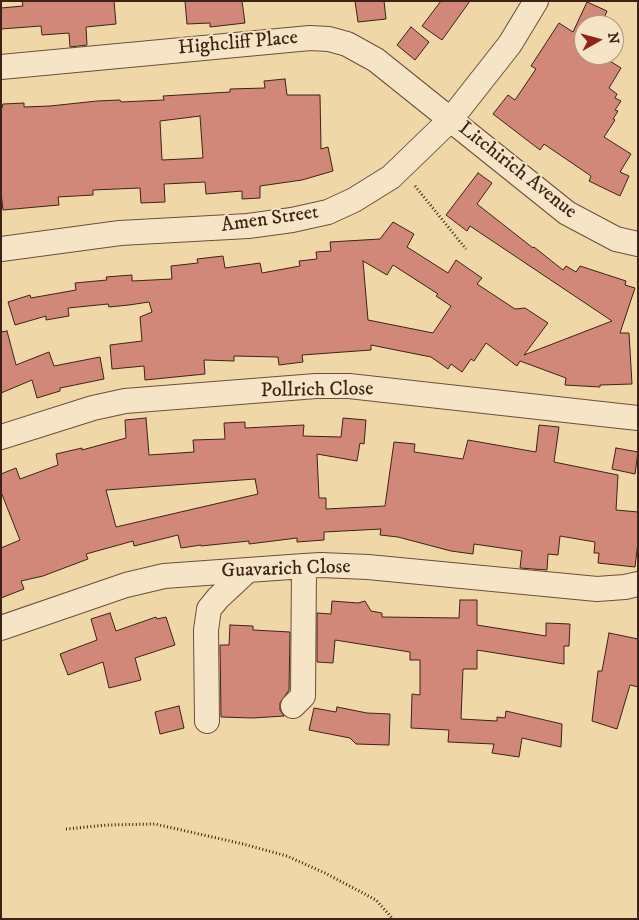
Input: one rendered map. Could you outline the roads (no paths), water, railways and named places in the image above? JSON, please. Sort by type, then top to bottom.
[{"type":"street","name":"Amen Street","points":[[1,249],[120,234],[248,226],[292,220],[328,212],[354,200],[391,177],[451,119],[510,44],[536,1]]},
{"type":"street","name":"Highcliff Place","points":[[1,67],[310,38],[329,39],[347,44],[376,60],[451,119]]},
{"type":"street","name":"Litchirich Avenue","points":[[451,119],[567,213],[616,239],[638,244]]},
{"type":"street","name":"Pollrich Close","points":[[1,437],[93,408],[125,401],[316,386],[349,386],[638,418]]},
{"type":"street","name":"Guavarich Close","points":[[1,628],[126,585],[164,576],[304,566],[368,567],[597,589],[638,584]]},
{"type":"street","points":[[293,706],[303,696],[304,566]]},
{"type":"street","points":[[207,721],[206,630],[209,609],[247,570]]}]
